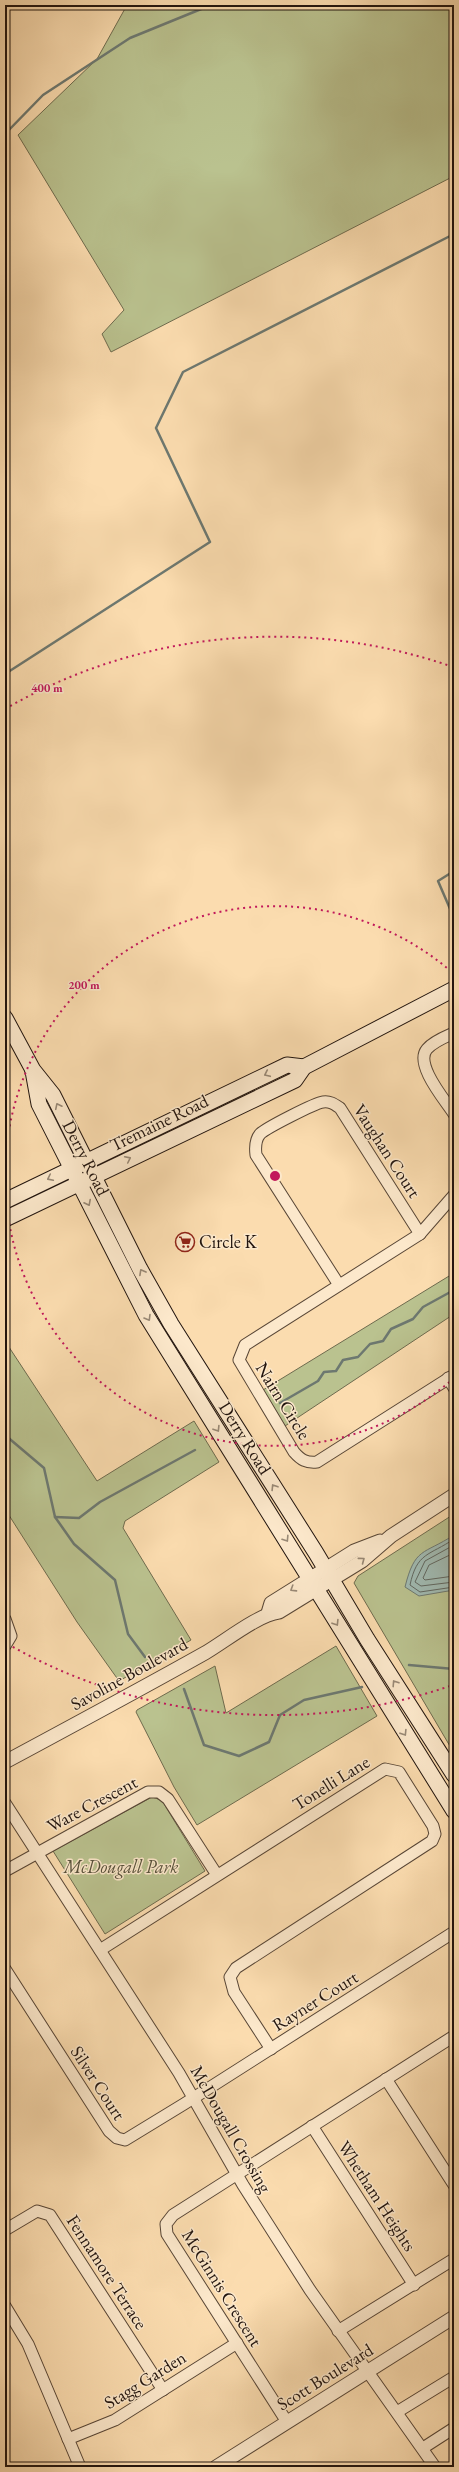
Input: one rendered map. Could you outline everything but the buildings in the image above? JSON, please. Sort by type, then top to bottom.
[{"type":"main road","name":"Tremaine Road","points":[[5,1219],[295,1080],[304,1066],[454,989]]},
{"type":"main road","name":"Derry Road","points":[[5,1018],[33,1070],[53,1095],[140,1269],[171,1324],[454,1775]]},
{"type":"main road","name":"Tremaine Road","points":[[5,1201],[287,1065],[304,1066]]},
{"type":"main road","name":"Derry Road","points":[[33,1070],[39,1104],[70,1169],[146,1315],[301,1562],[312,1585],[454,1811]]},
{"type":"street","points":[[454,1033],[428,1048],[424,1054],[423,1064],[454,1114]]},
{"type":"street","name":"Vaughan Court","points":[[339,1285],[256,1155],[256,1141],[265,1130],[320,1103],[330,1102],[335,1104],[340,1108],[420,1234]]},
{"type":"street","name":"Nairn Circle","points":[[452,1380],[317,1462],[306,1462],[300,1459],[241,1366],[239,1355],[245,1345],[420,1234],[454,1195]]},
{"type":"street","name":"Savoline Boulevard","points":[[5,1762],[189,1662],[268,1613],[271,1603],[312,1585],[328,1575],[362,1561],[391,1536],[454,1495]]},
{"type":"street","points":[[5,1619],[11,1636],[5,1646]]},
{"type":"street","name":"Tonelli Lane","points":[[100,1950],[385,1769],[395,1770],[402,1774],[434,1830],[434,1838],[430,1843],[232,1972],[230,1977],[231,1987],[271,2049]]},
{"type":"street","name":"Ware Crescent","points":[[37,1852],[148,1792],[155,1791],[168,1799],[217,1875]]},
{"type":"street","name":"McDougall Crossing","points":[[5,1802],[194,2098],[237,2174],[338,2332],[423,2448],[435,2467]]},
{"type":"street","points":[[5,1871],[37,1852]]},
{"type":"street","name":"Rayner Court","points":[[194,2098],[454,1932]]},
{"type":"street","name":"Silver Court","points":[[5,1969],[112,2136],[121,2139],[130,2138],[194,2098]]},
{"type":"street","points":[[237,2174],[454,2036]]},
{"type":"street","points":[[386,2079],[454,2184]]},
{"type":"street","name":"Whetham Heights","points":[[312,2126],[414,2285]]},
{"type":"street","name":"McGinnis Crescent","points":[[237,2174],[173,2215],[166,2228],[288,2422]]},
{"type":"street","name":"Fennamore Terrace","points":[[5,2230],[36,2212],[50,2215],[163,2390]]},
{"type":"street","points":[[338,2332],[454,2259]]},
{"type":"street","points":[[5,2306],[28,2344],[80,2467]]},
{"type":"street","name":"Scott Boulevard","points":[[216,2467],[454,2317]]},
{"type":"street","name":"Stagg Garden","points":[[68,2439],[115,2420],[237,2343]]},
{"type":"street","points":[[397,2412],[454,2377]]},
{"type":"street","points":[[423,2448],[454,2428]]},
{"type":"green space","points":[[127,5],[454,5],[454,101],[451,114],[454,122],[454,176],[111,352],[102,334],[124,310],[18,135],[97,59]]},
{"type":"green space","points":[[454,1273],[454,1314],[285,1426],[263,1390]]},
{"type":"green space","points":[[5,1341],[97,1481],[194,1421],[219,1462],[125,1521],[123,1528],[191,1640],[119,1681],[77,1622],[5,1509]]},
{"type":"green space","points":[[454,1514],[454,1753],[354,1583],[358,1576]]},
{"type":"green space","points":[[336,1646],[377,1716],[197,1825],[174,1787],[136,1712],[137,1710],[215,1666],[226,1713]]},
{"type":"green space","name":"McDougall Park","points":[[152,1797],[161,1800],[164,1804],[205,1871],[105,1934],[53,1851]]},
{"type":"water","points":[[454,1535],[454,1590],[419,1596],[405,1587],[409,1574],[417,1558]]},
{"type":"waterway","points":[[5,134],[43,95],[130,38],[211,5]]},
{"type":"waterway","points":[[5,674],[210,542],[156,428],[183,372],[454,234]]},
{"type":"waterway","points":[[454,871],[438,881],[454,918]]},
{"type":"waterway","points":[[280,1403],[318,1381],[324,1372],[336,1371],[343,1360],[358,1357],[370,1344],[383,1341],[391,1329],[413,1319],[423,1307],[454,1290]]},
{"type":"waterway","points":[[5,1435],[44,1468],[55,1517],[74,1544],[115,1580],[128,1634],[145,1657]]},
{"type":"waterway","points":[[55,1517],[79,1518],[100,1502],[195,1450]]},
{"type":"waterway","points":[[409,1665],[454,1669]]},
{"type":"waterway","points":[[184,1689],[204,1745],[239,1756],[269,1742],[280,1715],[304,1700],[362,1687]]},
{"type":"place","name":"Circle K","points":[[185,1242]]}]
